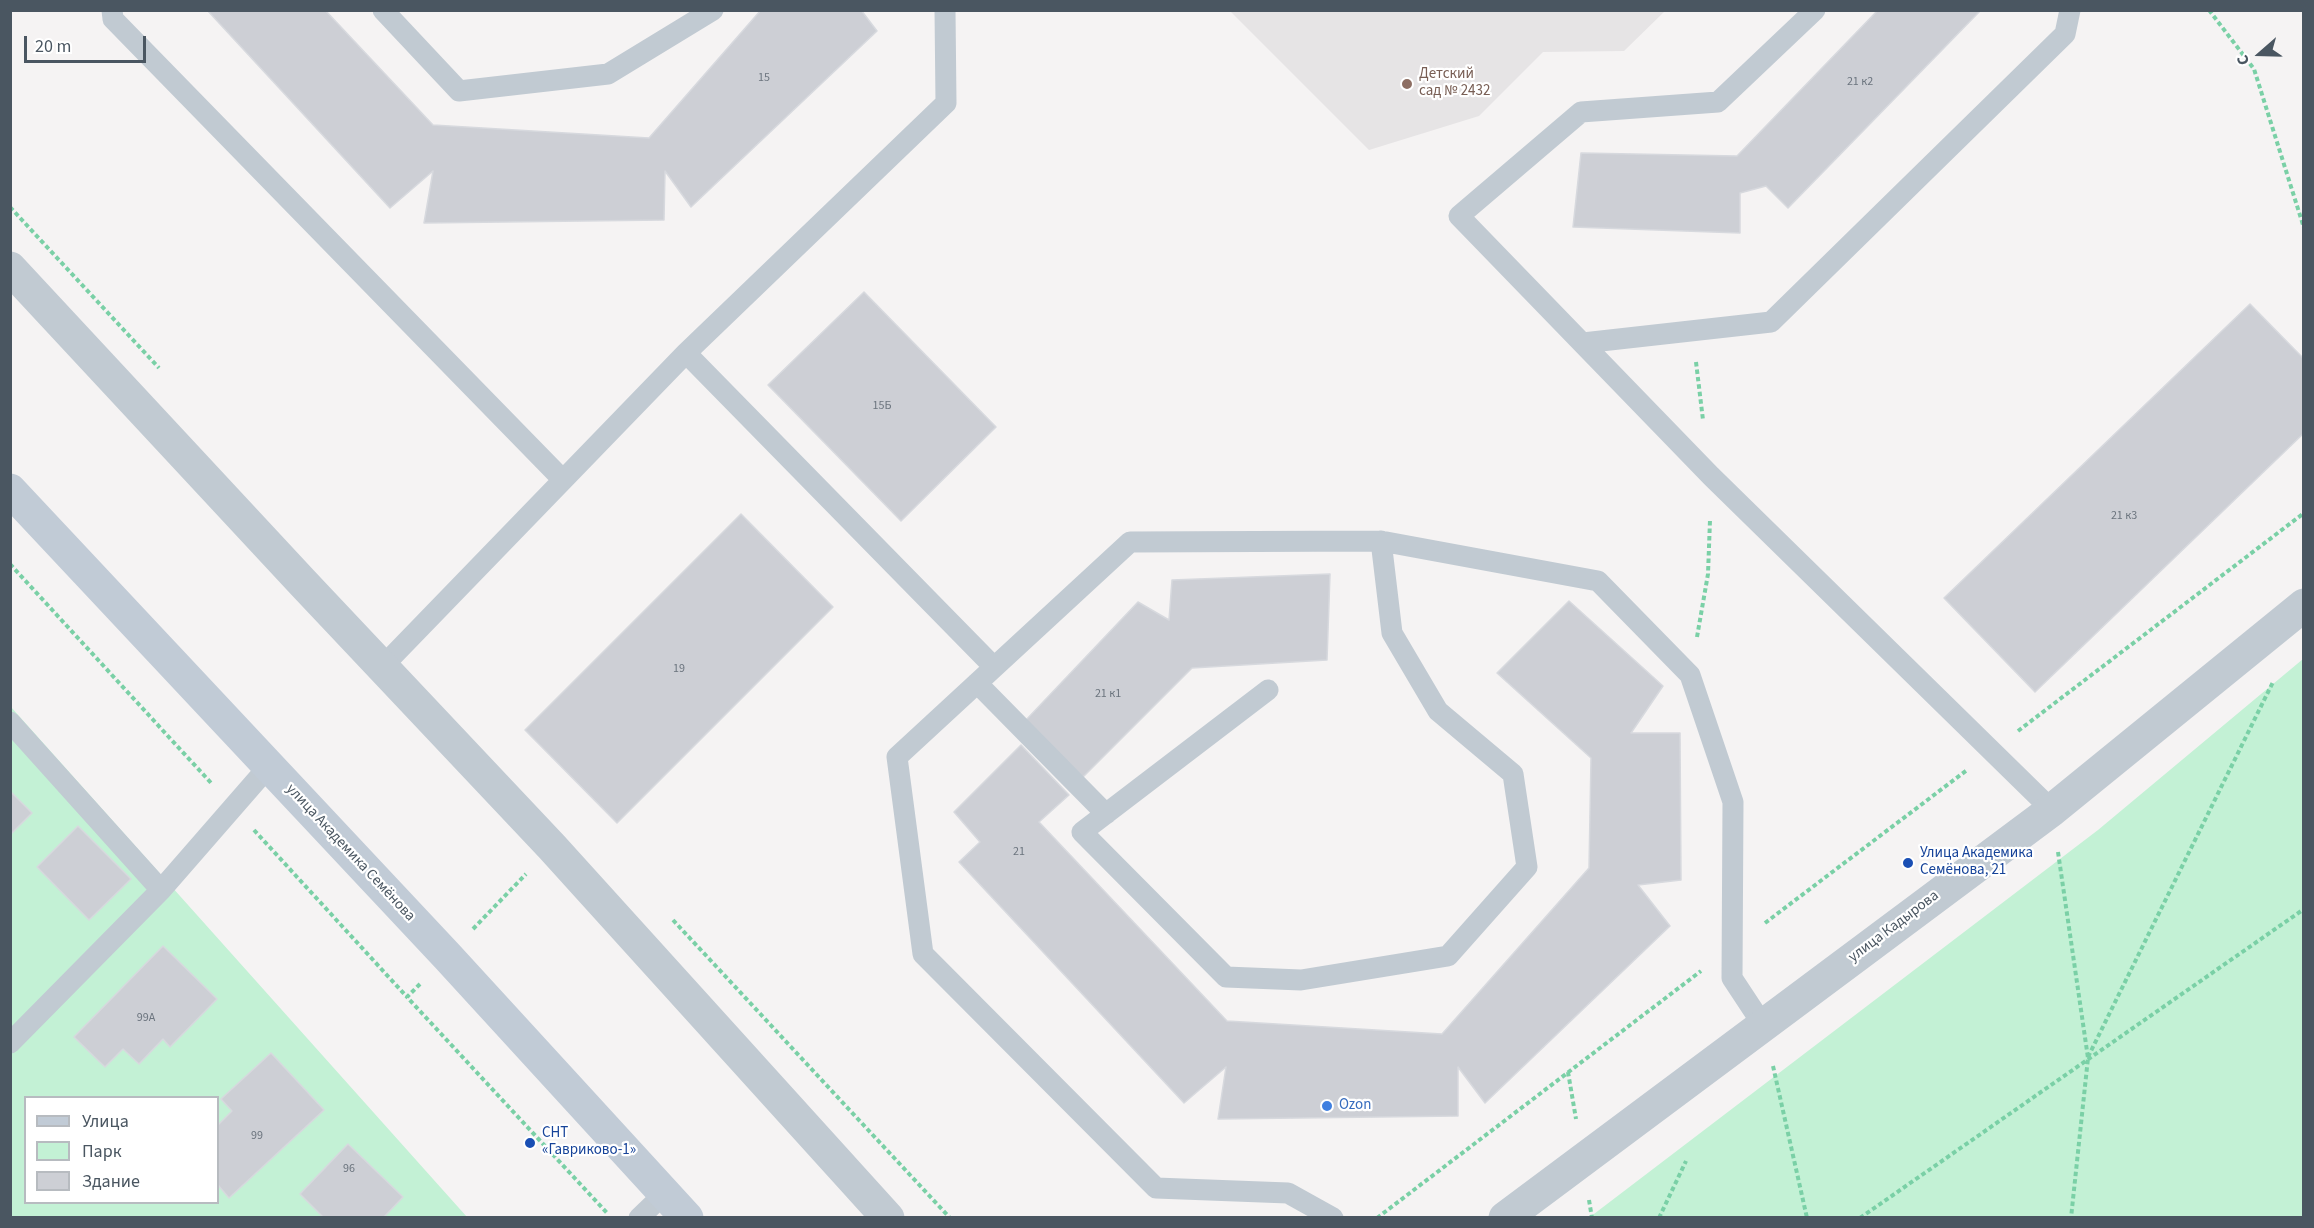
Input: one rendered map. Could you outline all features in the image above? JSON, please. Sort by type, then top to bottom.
[{"type":"main road","name":"улица Академика Семёнова","points":[[10,490],[447,956],[687,1218]]},
{"type":"street","points":[[10,268],[552,847],[888,1218]]},
{"type":"street","name":"улица Кадырова","points":[[1505,1218],[2052,810],[2304,605]]},
{"type":"lane","points":[[112,10],[113,19],[563,480]]},
{"type":"lane","points":[[382,10],[459,91],[608,74],[713,10]]},
{"type":"lane","points":[[382,667],[686,353],[946,103],[945,10]]},
{"type":"lane","points":[[1815,10],[1718,102],[1581,112],[1459,216],[1711,476],[2052,810]]},
{"type":"lane","points":[[1582,343],[1771,322],[2065,34],[2070,10]]},
{"type":"lane","points":[[686,353],[994,667]]},
{"type":"lane","points":[[1268,690],[1082,832],[1226,977],[1301,980],[1448,956],[1527,867],[1513,774],[1438,711],[1392,633],[1381,541]]},
{"type":"lane","points":[[1333,1218],[1288,1194],[1156,1188],[923,954],[897,757],[1130,542],[1381,541],[1599,581],[1690,675],[1733,802],[1732,978],[1763,1025]]},
{"type":"lane","points":[[977,683],[1106,814]]},
{"type":"lane","points":[[10,723],[161,890]]},
{"type":"lane","points":[[10,1043],[161,890],[269,766]]},
{"type":"lane","points":[[639,1218],[665,1193]]},
{"type":"path","points":[[2209,10],[2254,69],[2304,228]]},
{"type":"path","points":[[1377,1218],[2304,513]]},
{"type":"path","points":[[10,564],[611,1218]]},
{"type":"path","points":[[2088,1058],[2275,678]]},
{"type":"path","points":[[2052,810],[2088,1058],[2071,1218]]},
{"type":"path","points":[[407,997],[552,847]]},
{"type":"path","points":[[1860,1218],[2304,909]]},
{"type":"path","points":[[669,915],[950,1218]]},
{"type":"path","points":[[1763,1025],[1807,1218]]},
{"type":"path","points":[[1659,1218],[1686,1161]]},
{"type":"shaded area","name":"Детский сад № 2432","points":[[1230,11],[1665,11],[1624,51],[1543,52],[1479,116],[1369,150]]},
{"type":"green space","points":[[2303,659],[2303,1217],[1590,1217],[2098,830]]},
{"type":"green space","points":[[11,707],[467,1217],[11,1217]]},
{"type":"building","points":[[207,10],[325,10],[433,125],[649,138],[761,10],[861,10],[877,31],[691,207],[665,171],[664,220],[424,223],[433,171],[390,208]]},
{"type":"building","points":[[1878,10],[1981,10],[1788,208],[1766,186],[1740,193],[1740,233],[1573,227],[1581,153],[1737,156]]},
{"type":"building","points":[[864,292],[996,427],[901,521],[768,385]]},
{"type":"building","points":[[2250,304],[2304,359],[2304,433],[2035,692],[1944,598]]},
{"type":"building","points":[[741,514],[833,607],[617,823],[525,730]]},
{"type":"building","points":[[1330,574],[1327,660],[1192,668],[1083,777],[1025,721],[1138,602],[1169,620],[1172,580]]},
{"type":"building","points":[[1569,601],[1663,686],[1631,733],[1680,733],[1681,880],[1638,885],[1670,926],[1485,1103],[1458,1067],[1458,1116],[1218,1119],[1226,1067],[1184,1103],[959,862],[980,842],[954,812],[1021,745],[1069,795],[1039,822],[1227,1021],[1442,1034],[1589,868],[1591,758],[1497,673]]},
{"type":"building","points":[[10,791],[32,813],[10,835]]},
{"type":"building","points":[[78,826],[131,879],[89,920],[37,867]]},
{"type":"building","points":[[163,946],[217,999],[170,1047],[163,1039],[139,1064],[123,1049],[105,1067],[74,1037]]},
{"type":"building","points":[[271,1053],[324,1110],[229,1198],[219,1186],[219,1124],[232,1111],[221,1099]]},
{"type":"building","points":[[348,1144],[403,1197],[383,1218],[324,1218],[300,1194]]},
{"type":"place","name":"Детский сад № 2432","points":[[1407,84]]},
{"type":"place","name":"Улица Академика Семёнова, 21","points":[[1908,863]]},
{"type":"place","name":"Ozon","points":[[1327,1106]]},
{"type":"place","name":"СНТ «Гавриково-1»","points":[[530,1143]]}]
